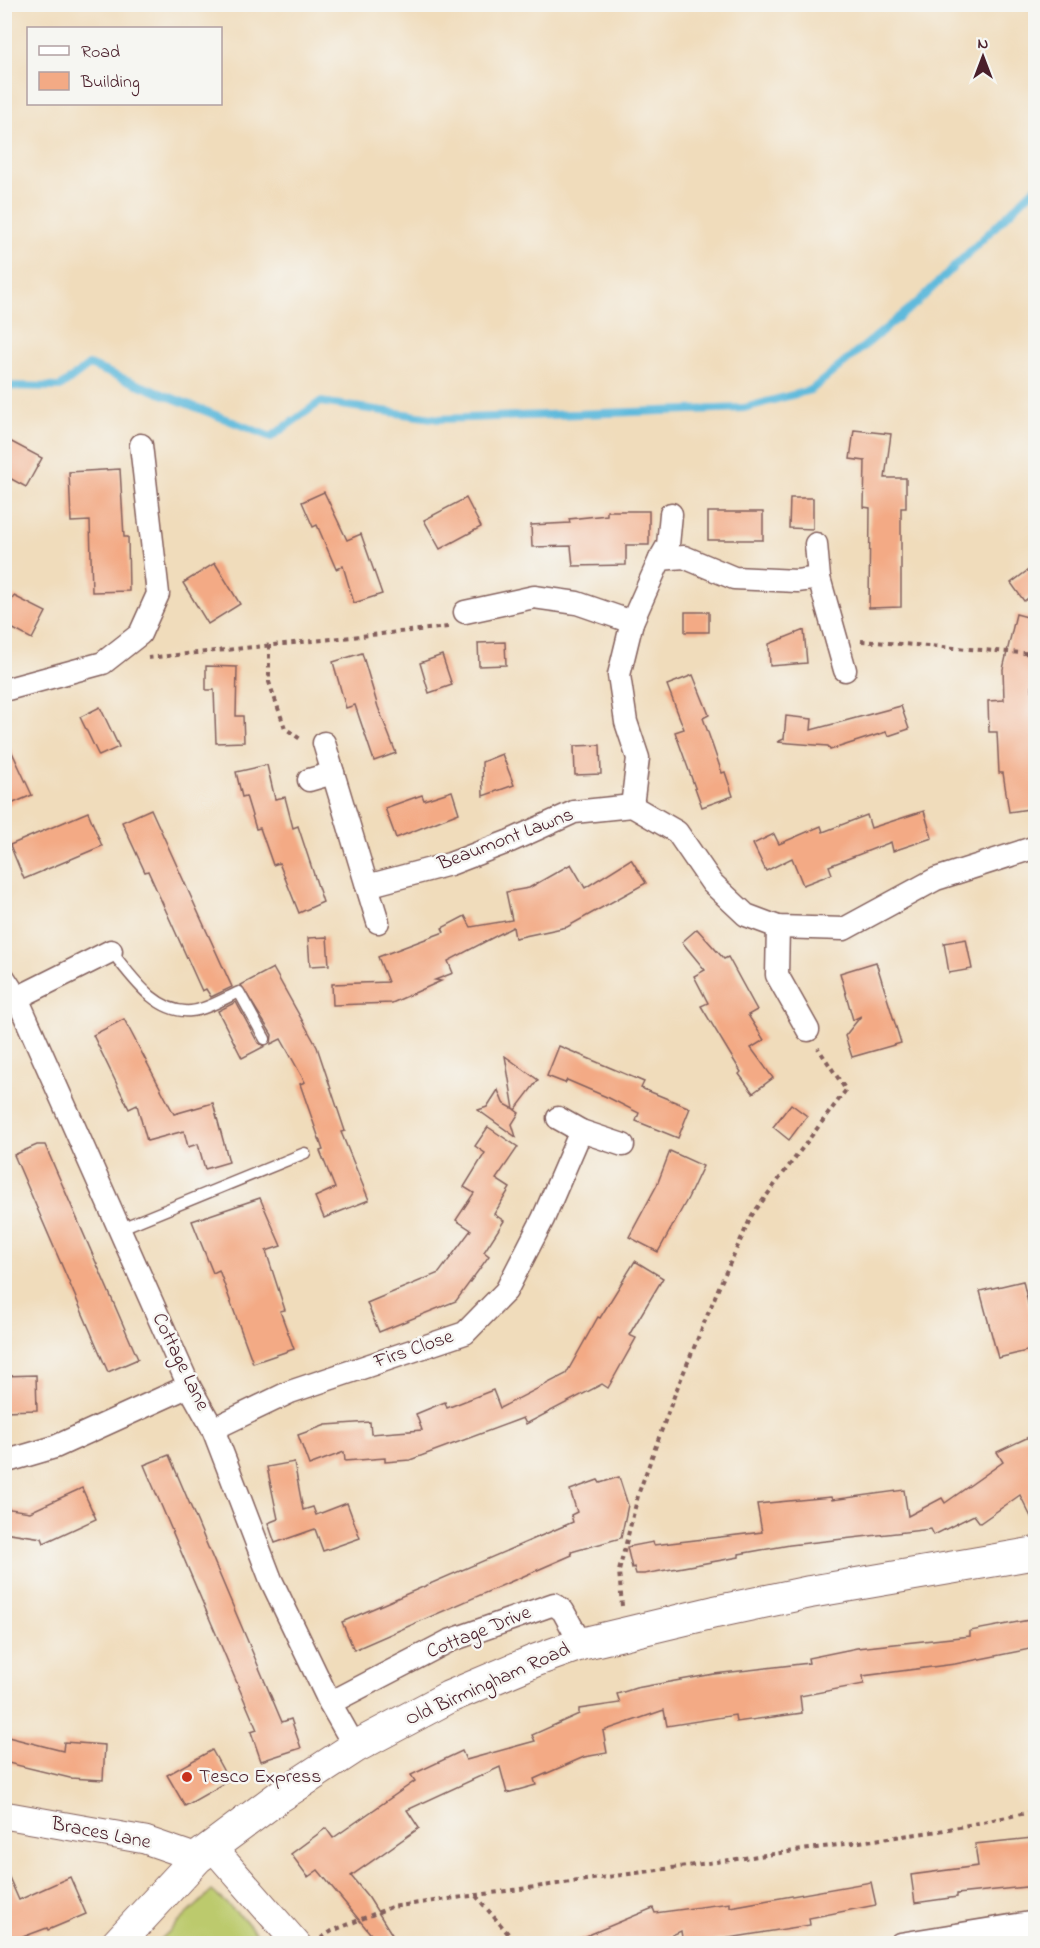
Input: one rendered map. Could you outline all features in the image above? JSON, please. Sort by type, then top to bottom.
[{"type":"main road","name":"Old Birmingham Road","points":[[117,1944],[205,1853],[280,1796],[355,1747],[449,1697],[581,1644],[810,1592],[1035,1553]]},
{"type":"street","points":[[4,690],[103,663],[140,634],[158,594],[141,445]]},
{"type":"street","points":[[671,514],[668,545],[632,622],[619,675],[626,722],[638,758],[632,806],[677,832],[712,883],[746,915],[778,927],[844,929],[936,879],[1035,847]]},
{"type":"street","points":[[816,544],[819,578],[845,670]]},
{"type":"street","points":[[660,559],[684,557],[734,578],[797,581],[819,578]]},
{"type":"street","points":[[465,612],[534,597],[577,603],[632,622]]},
{"type":"street","points":[[324,743],[378,922]]},
{"type":"street","points":[[309,780],[333,773]]},
{"type":"street","name":"Beaumont Lawns","points":[[367,886],[450,864],[510,841],[574,812],[632,806]]},
{"type":"street","points":[[778,927],[777,975],[808,1030]]},
{"type":"street","points":[[17,998],[111,951]]},
{"type":"street","name":"Cottage Lane","points":[[4,978],[17,998],[189,1386],[213,1429],[271,1580],[330,1703],[355,1747]]},
{"type":"street","points":[[558,1118],[581,1131],[623,1145]]},
{"type":"street","name":"Firs Close","points":[[213,1429],[290,1392],[465,1333],[506,1291],[543,1219],[581,1131]]},
{"type":"street","points":[[4,1462],[55,1447],[189,1386]]},
{"type":"street","name":"Cottage Drive","points":[[330,1703],[448,1641],[554,1604],[563,1611],[581,1644]]},
{"type":"street","name":"Braces Lane","points":[[4,1815],[205,1853]]},
{"type":"street","points":[[205,1853],[297,1944]]},
{"type":"street","points":[[900,1944],[1035,1922]]},
{"type":"lane","points":[[111,951],[140,986],[165,1008],[191,1011],[239,992],[265,1039]]},
{"type":"lane","points":[[119,1229],[305,1153]]},
{"type":"path","points":[[103,663],[453,627],[465,612]]},
{"type":"path","points":[[836,640],[919,643],[1035,654]]},
{"type":"path","points":[[269,645],[269,682],[285,728],[306,743],[324,743]]},
{"type":"path","points":[[624,1634],[619,1571],[639,1492],[676,1390],[752,1215],[846,1090],[808,1030]]},
{"type":"path","points":[[313,1944],[332,1931],[391,1907],[939,1832],[1035,1811]]},
{"type":"path","points":[[475,1896],[517,1944]]},
{"type":"green space","points":[[212,1891],[245,1920],[264,1943],[157,1943]]},
{"type":"building","points":[[854,430],[891,434],[885,478],[906,478],[906,508],[901,508],[901,607],[869,608],[870,508],[864,507],[865,461],[850,459]]},
{"type":"building","points":[[4,438],[42,458],[26,487],[4,475]]},
{"type":"building","points":[[120,469],[124,537],[128,537],[129,591],[92,592],[90,521],[71,522],[69,472]]},
{"type":"building","points":[[324,492],[347,540],[361,534],[382,594],[354,603],[343,566],[336,569],[317,525],[313,527],[302,502]]},
{"type":"building","points":[[466,498],[481,527],[440,549],[424,520]]},
{"type":"building","points":[[790,498],[813,498],[813,529],[789,528]]},
{"type":"building","points":[[607,511],[649,511],[649,545],[626,545],[626,565],[573,566],[571,546],[532,547],[531,525],[570,523],[569,519],[607,515]]},
{"type":"building","points":[[708,512],[763,512],[763,540],[708,540]]},
{"type":"building","points":[[215,563],[240,604],[208,624],[183,583]]},
{"type":"building","points":[[1035,565],[1035,593],[1024,601],[1011,583]]},
{"type":"building","points":[[14,596],[46,612],[32,639],[4,624],[4,614]]},
{"type":"building","points":[[685,612],[709,612],[709,632],[685,632]]},
{"type":"building","points":[[1016,614],[1035,619],[1035,686],[1032,686],[1035,808],[1009,812],[1003,773],[999,773],[997,732],[989,732],[988,701],[1004,700],[1003,669]]},
{"type":"building","points":[[804,630],[807,663],[770,666],[769,644]]},
{"type":"building","points":[[505,642],[506,665],[479,666],[478,643]]},
{"type":"building","points":[[362,653],[378,707],[396,753],[374,761],[355,705],[346,708],[333,662]]},
{"type":"building","points":[[442,655],[452,685],[429,693],[420,663]]},
{"type":"building","points":[[206,666],[237,667],[236,716],[243,716],[244,742],[216,743],[214,690],[206,690]]},
{"type":"building","points":[[693,675],[709,715],[703,718],[722,773],[725,772],[733,796],[702,807],[675,732],[684,729],[667,685]]},
{"type":"building","points":[[901,706],[909,729],[888,736],[886,732],[830,750],[828,746],[777,742],[784,739],[786,716],[812,719],[811,730]]},
{"type":"building","points":[[100,707],[119,747],[99,756],[80,717]]},
{"type":"building","points":[[4,735],[32,795],[4,807]]},
{"type":"building","points":[[600,745],[601,774],[575,775],[574,746]]},
{"type":"building","points":[[502,754],[514,785],[483,796],[482,762]]},
{"type":"building","points":[[267,765],[275,799],[285,797],[293,828],[298,826],[323,902],[299,913],[279,863],[273,865],[260,828],[256,829],[246,796],[242,797],[236,772]]},
{"type":"building","points":[[452,791],[459,813],[396,838],[385,808],[422,795],[424,800]]},
{"type":"building","points":[[151,809],[232,987],[211,997],[206,989],[202,991],[148,871],[145,872],[122,822]]},
{"type":"building","points":[[924,811],[932,838],[893,851],[891,842],[829,866],[832,874],[803,885],[792,858],[766,871],[753,844],[774,834],[779,844],[821,826],[823,832],[867,815],[871,828]]},
{"type":"building","points":[[88,812],[102,846],[24,879],[10,845]]},
{"type":"building","points":[[631,859],[646,883],[567,927],[515,938],[513,927],[448,961],[453,973],[435,980],[441,981],[392,1003],[333,1005],[332,984],[388,982],[378,957],[444,932],[442,928],[465,916],[471,927],[512,920],[506,892],[529,888],[571,864],[585,888]]},
{"type":"building","points":[[697,929],[724,959],[728,957],[757,1010],[748,1015],[764,1040],[751,1048],[773,1078],[753,1093],[739,1074],[741,1072],[701,1006],[708,1003],[694,976],[705,970],[682,942]]},
{"type":"building","points":[[327,937],[329,965],[310,966],[308,938]]},
{"type":"building","points":[[966,939],[972,969],[949,973],[944,943]]},
{"type":"building","points":[[876,962],[901,1043],[852,1057],[845,1036],[861,1016],[853,1020],[840,973]]},
{"type":"building","points":[[273,968],[317,1047],[345,1131],[341,1132],[369,1200],[324,1218],[315,1197],[335,1188],[320,1151],[323,1150],[300,1084],[305,1082],[281,1039],[271,1044],[272,1035],[241,985]]},
{"type":"building","points":[[236,1002],[258,1043],[265,1046],[242,1058],[218,1011]]},
{"type":"building","points":[[124,1019],[174,1114],[213,1103],[229,1162],[205,1169],[198,1144],[188,1147],[184,1131],[147,1141],[137,1105],[129,1109],[93,1035]]},
{"type":"building","points":[[559,1046],[644,1082],[641,1088],[690,1108],[678,1138],[636,1121],[639,1113],[609,1098],[567,1080],[565,1083],[547,1076]]},
{"type":"building","points":[[505,1056],[538,1080],[515,1110],[519,1113],[512,1124],[516,1137],[478,1110],[487,1107],[498,1090],[503,1103],[514,1109]]},
{"type":"building","points":[[791,1104],[807,1116],[789,1140],[773,1127]]},
{"type":"building","points":[[488,1127],[518,1147],[496,1179],[510,1188],[494,1214],[504,1221],[484,1252],[489,1256],[456,1301],[379,1332],[367,1303],[439,1273],[471,1230],[456,1220],[474,1193],[464,1187],[485,1153],[475,1146]]},
{"type":"building","points":[[37,1145],[45,1145],[138,1359],[108,1372],[14,1155]]},
{"type":"building","points":[[670,1151],[703,1166],[658,1252],[629,1237],[657,1185]]},
{"type":"building","points":[[260,1198],[281,1246],[266,1251],[285,1310],[280,1311],[294,1349],[253,1363],[219,1270],[213,1273],[192,1221]]},
{"type":"building","points":[[635,1261],[663,1278],[629,1335],[636,1338],[608,1388],[602,1384],[526,1424],[523,1418],[410,1460],[385,1462],[385,1458],[345,1461],[344,1452],[309,1465],[298,1435],[326,1425],[370,1422],[371,1434],[422,1430],[416,1414],[445,1402],[447,1408],[493,1390],[500,1408],[566,1374],[598,1317],[600,1318]]},
{"type":"building","points":[[1023,1281],[1035,1333],[1035,1349],[998,1358],[980,1291]]},
{"type":"building","points":[[36,1375],[37,1410],[4,1411],[4,1376]]},
{"type":"building","points":[[1035,1434],[1035,1525],[1020,1495],[980,1523],[974,1515],[934,1535],[931,1529],[790,1545],[739,1554],[739,1557],[644,1574],[636,1574],[634,1567],[632,1568],[627,1547],[653,1542],[654,1545],[762,1532],[757,1504],[831,1497],[832,1500],[904,1490],[908,1516],[942,1498],[945,1503],[1003,1462],[997,1452]]},
{"type":"building","points":[[169,1455],[282,1722],[291,1719],[301,1748],[261,1761],[251,1732],[257,1730],[144,1465]]},
{"type":"building","points":[[294,1462],[303,1510],[313,1507],[316,1515],[347,1503],[360,1538],[323,1551],[315,1529],[275,1543],[268,1523],[278,1519],[267,1467]]},
{"type":"building","points":[[619,1477],[628,1505],[621,1538],[571,1552],[572,1555],[354,1650],[342,1622],[573,1522],[571,1515],[577,1512],[570,1490],[598,1480],[600,1483]]},
{"type":"building","points":[[82,1488],[96,1519],[44,1543],[42,1538],[4,1532],[4,1508],[30,1512]]},
{"type":"building","points":[[1035,1619],[1035,1648],[955,1664],[863,1676],[864,1684],[800,1696],[802,1713],[736,1722],[735,1715],[667,1726],[664,1710],[603,1731],[607,1753],[584,1757],[534,1779],[536,1785],[507,1793],[500,1767],[407,1810],[419,1828],[351,1876],[369,1898],[398,1944],[379,1944],[318,1870],[308,1877],[291,1854],[326,1828],[333,1838],[415,1781],[411,1775],[462,1751],[466,1760],[535,1741],[532,1735],[579,1714],[579,1709],[620,1703],[617,1694],[636,1688],[714,1674],[809,1663],[808,1658],[857,1648],[970,1636],[970,1631]]},
{"type":"building","points":[[4,1736],[63,1751],[64,1742],[105,1745],[103,1780],[70,1778],[4,1762]]},
{"type":"building","points":[[212,1750],[229,1781],[185,1806],[167,1775]]},
{"type":"building","points":[[1032,1838],[1035,1886],[957,1894],[957,1897],[915,1903],[911,1875],[978,1866],[975,1844]]},
{"type":"building","points":[[4,1866],[19,1900],[70,1877],[86,1914],[48,1930],[47,1928],[4,1944]]},
{"type":"building","points":[[871,1882],[876,1905],[809,1918],[810,1925],[692,1944],[683,1944],[681,1931],[652,1944],[567,1944],[653,1908],[655,1913],[730,1903],[730,1907]]},
{"type":"waterway","points":[[4,386],[60,387],[89,365],[271,437],[320,402],[439,419],[744,408],[811,390],[919,301],[1036,187]]},
{"type":"place","name":"Tesco Express","points":[[187,1777]]}]
